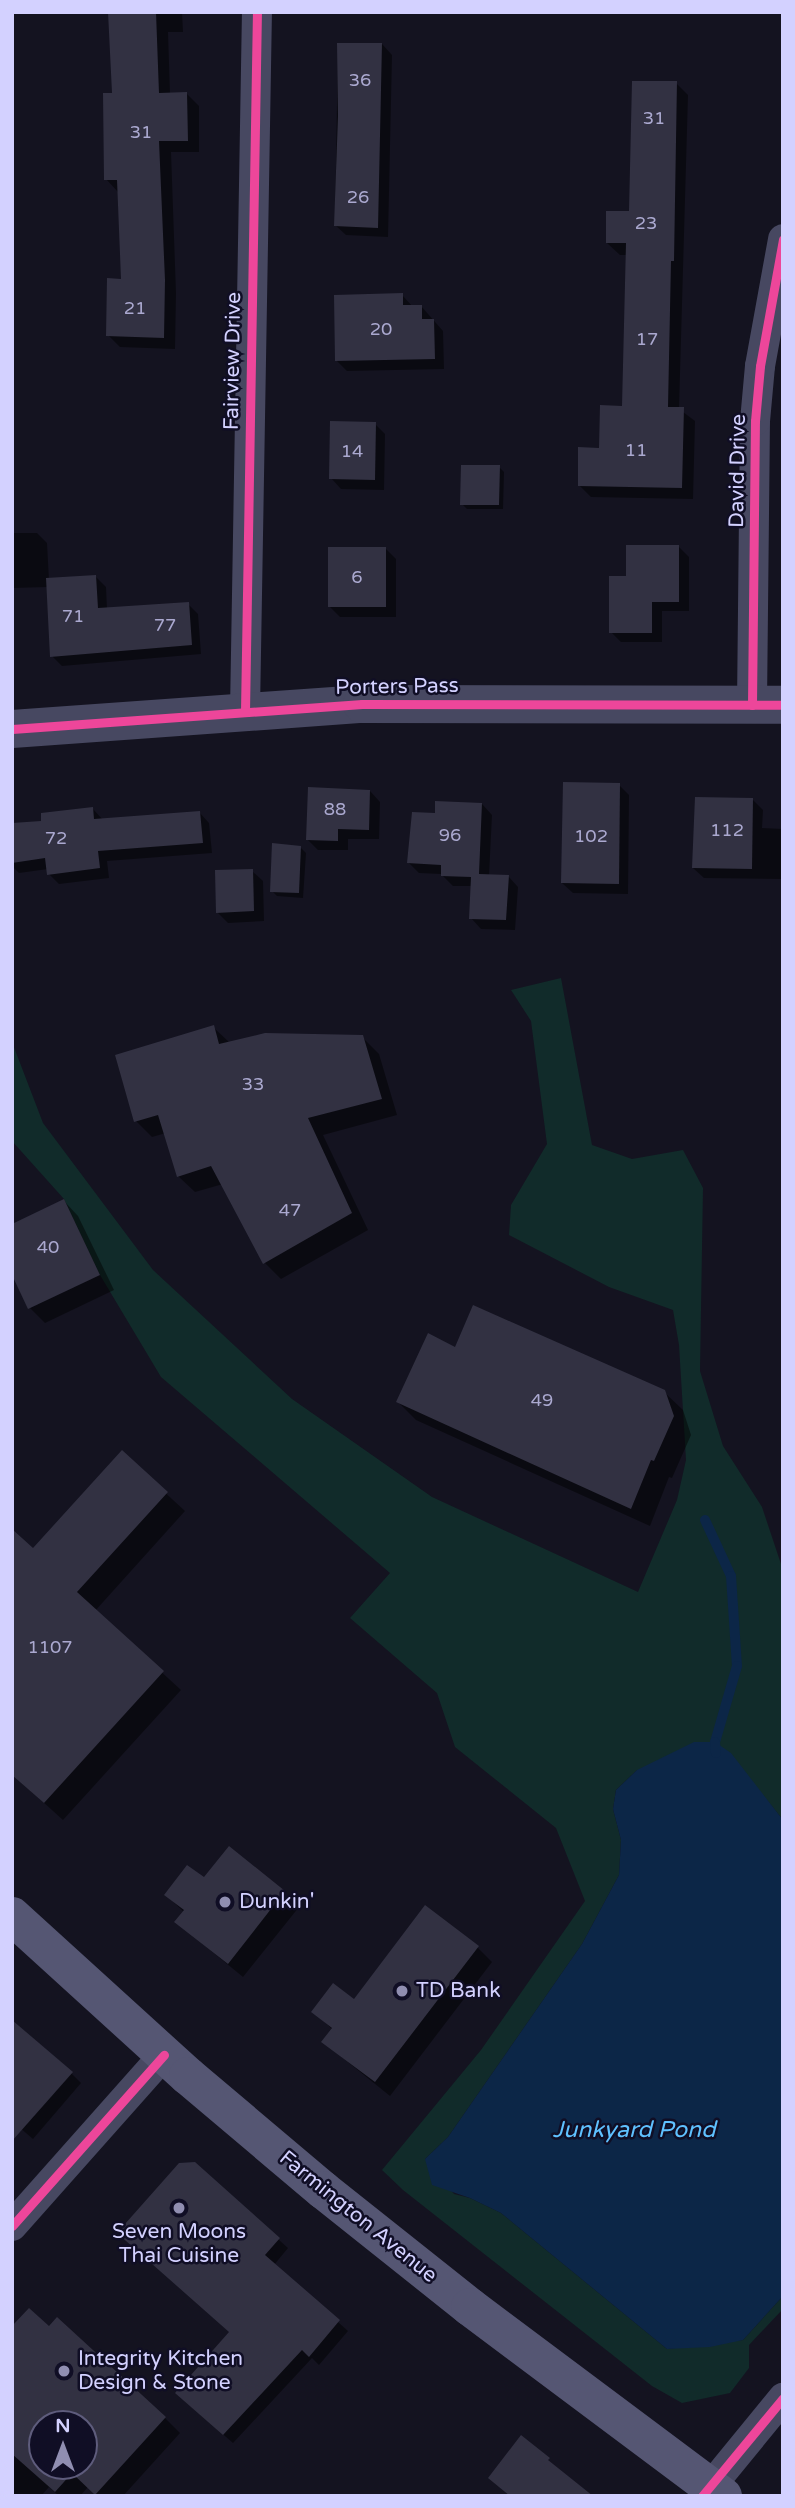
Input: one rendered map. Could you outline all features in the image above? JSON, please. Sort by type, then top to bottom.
[{"type":"main road","name":"Farmington Avenue","points":[[12,1916],[164,2055],[323,2190],[459,2299],[712,2492]]},
{"type":"street","name":"Fairview Drive","points":[[245,711],[257,12]]},
{"type":"street","name":"David Drive","points":[[767,705],[755,421],[760,366],[783,239]]},
{"type":"street","name":"Porters Pass","points":[[12,729],[362,704],[767,705]]},
{"type":"street","points":[[12,2226],[164,2055]]},
{"type":"street","points":[[712,2492],[783,2398]]},
{"type":"green space","points":[[561,978],[592,1145],[632,1159],[683,1150],[703,1188],[700,1371],[723,1446],[762,1507],[783,1570],[783,1820],[767,1800],[637,1770],[616,1790],[613,1809],[621,1840],[619,1875],[582,1944],[448,2137],[425,2159],[454,2194],[470,2198],[501,2213],[667,2349],[743,2340],[783,2296],[783,2309],[749,2345],[749,2368],[730,2393],[682,2403],[652,2386],[403,2190],[382,2170],[481,2050],[585,1901],[556,1828],[455,1747],[437,1693],[350,1618],[390,1573],[161,1377],[100,1275],[64,1199],[12,1141],[12,1042],[43,1123],[153,1270],[292,1399],[432,1497],[638,1592],[677,1500],[686,1460],[679,1345],[673,1310],[609,1287],[509,1235],[511,1205],[547,1144],[531,1021],[511,990]]},
{"type":"water","name":"Junkyard Pond","points":[[694,1742],[715,1742],[731,1753],[783,1820],[783,2296],[743,2340],[710,2347],[667,2349],[501,2213],[470,2198],[432,2185],[425,2159],[448,2137],[582,1944],[619,1875],[621,1840],[613,1809],[616,1790],[637,1770]]},
{"type":"building","points":[[108,12],[156,12],[159,93],[187,92],[188,141],[159,141],[165,280],[164,338],[106,336],[107,278],[121,279],[117,180],[104,180],[103,93],[112,93]]},
{"type":"building","points":[[337,43],[382,43],[378,228],[334,226],[338,116]]},
{"type":"building","points":[[632,81],[677,81],[668,407],[684,407],[682,488],[578,486],[578,447],[599,448],[600,405],[622,406],[626,243],[606,243],[606,211],[629,211]]},
{"type":"building","points":[[403,293],[403,305],[422,305],[422,319],[434,319],[435,359],[335,361],[334,295]]},
{"type":"building","points":[[330,421],[376,422],[375,480],[329,479]]},
{"type":"building","points":[[461,465],[500,465],[499,505],[460,505]]},
{"type":"building","points":[[626,545],[679,545],[679,602],[652,602],[652,633],[609,633],[609,576],[626,576]]},
{"type":"building","points":[[328,547],[386,547],[386,607],[328,607]]},
{"type":"building","points":[[96,575],[98,608],[189,602],[192,645],[50,657],[46,578]]},
{"type":"building","points":[[563,782],[620,783],[619,884],[561,883]]},
{"type":"building","points":[[308,787],[370,790],[369,830],[338,829],[338,841],[306,840]]},
{"type":"building","points":[[695,797],[753,798],[752,869],[692,868]]},
{"type":"building","points":[[435,801],[482,803],[479,874],[509,875],[506,920],[469,919],[471,877],[441,876],[441,865],[407,863],[412,812],[435,813]]},
{"type":"building","points":[[93,807],[94,819],[200,811],[203,843],[98,851],[100,868],[47,875],[45,858],[12,863],[12,823],[41,821],[41,813]]},
{"type":"building","points":[[272,843],[301,846],[299,893],[270,892]]},
{"type":"building","points":[[253,869],[254,911],[216,913],[215,870]]},
{"type":"building","points":[[214,1025],[219,1044],[265,1033],[363,1035],[382,1099],[308,1118],[352,1213],[263,1264],[211,1166],[177,1177],[158,1115],[134,1122],[115,1055]]},
{"type":"building","points":[[64,1199],[100,1275],[28,1309],[12,1275],[12,1224]]},
{"type":"building","points":[[473,1305],[665,1390],[674,1416],[654,1461],[651,1460],[631,1509],[396,1402],[428,1333],[455,1347]]},
{"type":"building","points":[[122,1450],[168,1492],[77,1592],[164,1671],[44,1803],[12,1775],[12,1529],[33,1548]]},
{"type":"building","name":"Dunkin'","points":[[229,1846],[285,1891],[228,1964],[174,1922],[184,1910],[164,1895],[187,1865],[204,1877]]},
{"type":"building","name":"TD Bank","points":[[425,1905],[479,1946],[375,2082],[321,2042],[332,2028],[311,2012],[333,1983],[354,1999]]},
{"type":"building","points":[[12,2020],[73,2072],[12,2141]]},
{"type":"building","points":[[195,2162],[280,2238],[265,2255],[340,2320],[309,2357],[302,2350],[223,2435],[175,2393],[229,2332],[117,2233],[179,2163]]},
{"type":"building","name":"Integrity Kitchen Design & Stone","points":[[29,2308],[49,2326],[57,2317],[166,2417],[95,2495],[79,2480],[98,2480],[98,2410],[28,2410],[28,2468],[12,2454],[12,2326]]},
{"type":"building","points":[[521,2435],[593,2496],[510,2496],[488,2478]]},
{"type":"building","name":"Integrity Kitchen Design & Stone","points":[[41,2480],[66,2480],[55,2492]]},
{"type":"waterway","points":[[705,1520],[731,1576],[737,1666],[715,1742],[716,1753]]},
{"type":"cycle path","points":[[245,711],[257,12]]},
{"type":"cycle path","points":[[752,705],[755,421],[760,366],[783,239]]},
{"type":"cycle path","points":[[12,729],[362,704],[783,705]]},
{"type":"cycle path","points":[[12,2226],[164,2055]]},
{"type":"cycle path","points":[[702,2496],[783,2398]]},
{"type":"place","name":"Dunkin'","points":[[225,1902]]},
{"type":"place","name":"TD Bank","points":[[402,1991]]},
{"type":"place","name":"Seven Moons Thai Cuisine","points":[[179,2208]]},
{"type":"place","name":"Integrity Kitchen Design & Stone","points":[[64,2371]]}]
